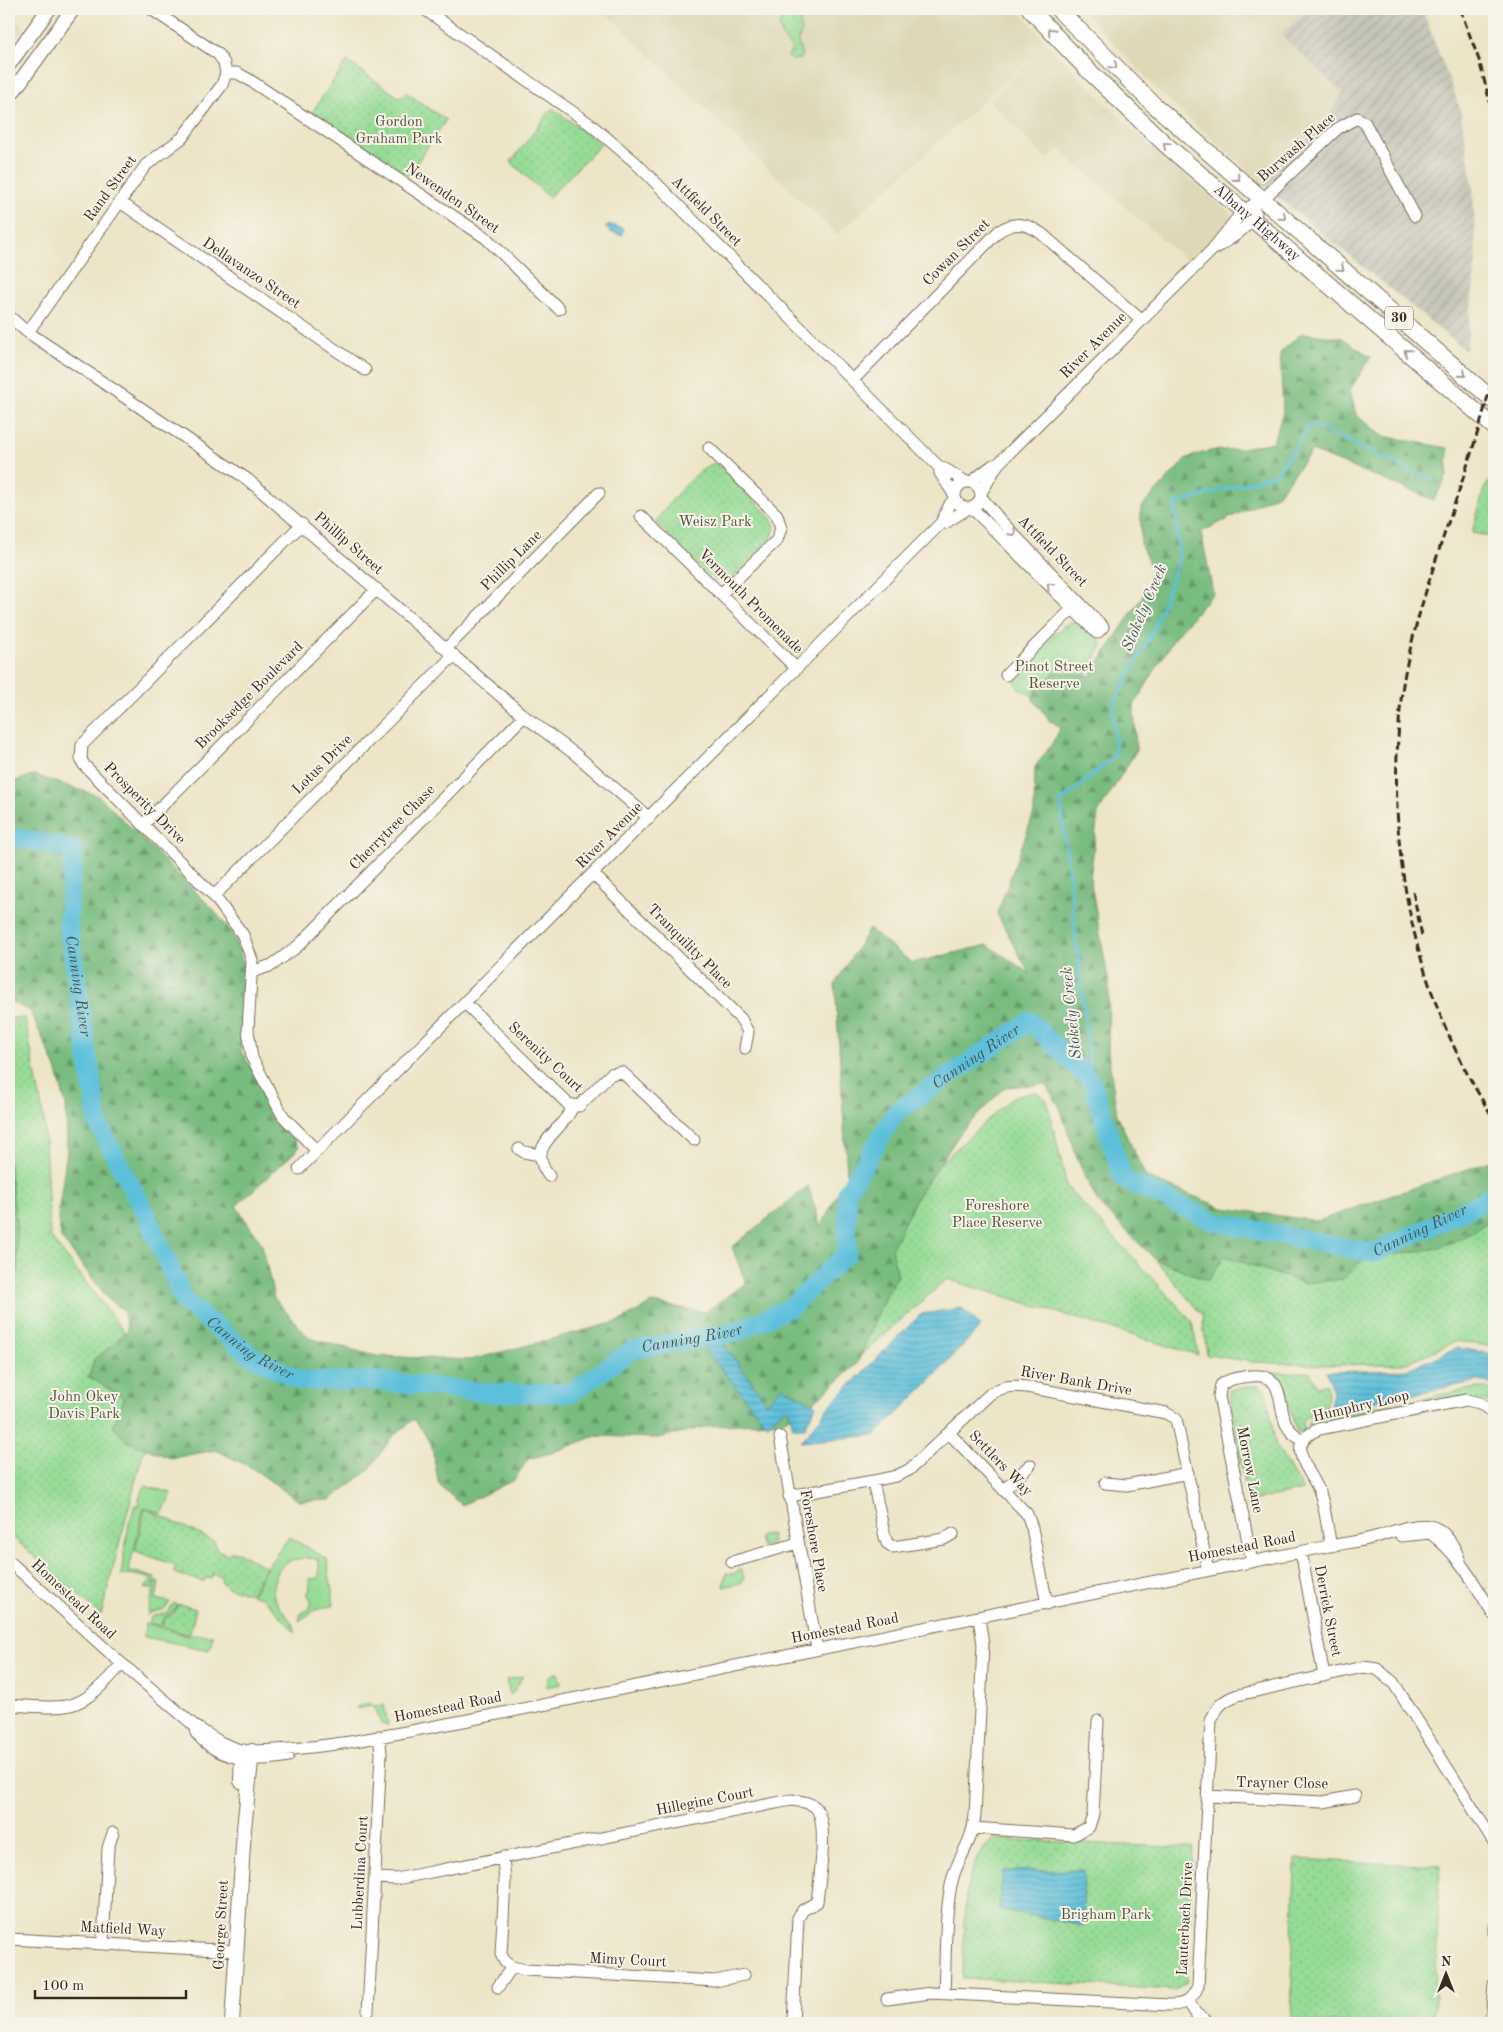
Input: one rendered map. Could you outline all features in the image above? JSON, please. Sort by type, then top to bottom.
[{"type":"highway","name":"Albany Highway","points":[[1030,9],[1152,132],[1494,427]]},
{"type":"highway","name":"Albany Highway","points":[[1058,9],[1153,104],[1494,401]]},
{"type":"highway","points":[[1072,53],[1086,38]]},
{"type":"highway","points":[[1435,376],[1447,360]]},
{"type":"main road","points":[[9,64],[49,9]]},
{"type":"main road","points":[[9,97],[73,9]]},
{"type":"main road","name":"George Street","points":[[232,2023],[244,1829],[246,1756]]},
{"type":"street","points":[[151,9],[218,54],[224,63],[226,73]]},
{"type":"street","name":"Attfield Street","points":[[424,9],[590,124],[635,162],[940,468],[946,469],[968,482]]},
{"type":"street","name":"Rand Street","points":[[28,332],[146,165],[182,138],[222,85],[226,73]]},
{"type":"street","name":"Newenden Street","points":[[226,73],[237,73],[248,79],[486,238],[559,309]]},
{"type":"street","name":"Burwash Place","points":[[1262,200],[1337,129],[1357,118],[1365,123],[1415,216]]},
{"type":"street","points":[[1248,215],[1262,200]]},
{"type":"street","name":"Dellavanzo Street","points":[[120,202],[365,370]]},
{"type":"street","name":"River Avenue","points":[[968,482],[993,465],[998,464],[1248,215]]},
{"type":"street","name":"Cowan Street","points":[[853,380],[999,231],[1016,224],[1026,225],[1042,234],[1141,320]]},
{"type":"street","name":"Phillip Street","points":[[9,316],[28,332],[247,479],[302,524],[524,716],[575,754],[649,818]]},
{"type":"street","points":[[709,448],[777,515],[781,528],[777,540],[721,594]]},
{"type":"street","name":"River Avenue","points":[[981,495],[997,470],[998,464]]},
{"type":"street","name":"Attfield Street","points":[[940,468],[940,473],[955,498]]},
{"type":"street","points":[[968,482],[978,486],[981,495],[978,504],[969,508],[960,506],[955,498],[959,485],[968,482]]},
{"type":"street","name":"Phillip Lane","points":[[450,652],[599,494]]},
{"type":"street","name":"Attfield Street","points":[[981,495],[1000,520],[1075,605]]},
{"type":"street","name":"River Avenue","points":[[299,1168],[941,523],[955,498]]},
{"type":"street","name":"Attfield Street","points":[[969,508],[1100,630]]},
{"type":"street","name":"River Avenue","points":[[941,523],[946,523],[969,508]]},
{"type":"street","name":"Vermouth Promenade","points":[[641,516],[796,668]]},
{"type":"street","name":"Prosperity Drive","points":[[302,524],[82,745],[81,759],[84,765],[214,896],[243,935],[252,966],[248,1030],[252,1058],[283,1116],[317,1151]]},
{"type":"street","name":"Brooksedge Boulevard","points":[[144,824],[377,589]]},
{"type":"street","points":[[1006,675],[1075,605]]},
{"type":"street","name":"Lotus Drive","points":[[214,896],[450,652]]},
{"type":"street","name":"Cherrytree Chase","points":[[252,966],[281,958],[298,946],[524,716]]},
{"type":"street","name":"Tranquility Place","points":[[593,874],[741,1019],[748,1032],[744,1048]]},
{"type":"street","name":"Serenity Court","points":[[465,1003],[568,1104],[579,1106],[611,1074],[622,1072],[694,1140]]},
{"type":"street","points":[[549,1176],[544,1169],[540,1155],[543,1144],[567,1119],[573,1106]]},
{"type":"street","points":[[519,1149],[524,1152],[540,1155]]},
{"type":"street","name":"Morrow Lane","points":[[1252,1562],[1219,1396],[1220,1385],[1229,1379],[1247,1376],[1270,1379],[1280,1391],[1286,1423],[1290,1431],[1302,1441]]},
{"type":"street","name":"River Bank Drive","points":[[789,1496],[873,1481],[896,1476],[909,1470],[990,1394],[1001,1388],[1013,1385],[1027,1386],[1166,1413],[1176,1419],[1208,1570]]},
{"type":"street","name":"Humphry Loop","points":[[1331,1546],[1320,1492],[1302,1461],[1300,1451],[1302,1441],[1310,1433],[1319,1429],[1466,1400],[1480,1403],[1494,1414]]},
{"type":"street","name":"Settlers Way","points":[[949,1433],[1022,1508],[1030,1521],[1047,1604]]},
{"type":"street","name":"Foreshore Place","points":[[780,1437],[817,1649]]},
{"type":"street","points":[[1004,1490],[1030,1465]]},
{"type":"street","points":[[1105,1483],[1127,1485],[1188,1473]]},
{"type":"street","points":[[873,1481],[885,1537],[887,1543],[893,1547],[944,1539],[953,1534]]},
{"type":"street","name":"Homestead Road","points":[[9,1561],[122,1664],[186,1719],[202,1740],[216,1750],[246,1756],[316,1747],[379,1736],[979,1618],[1380,1536],[1392,1530],[1416,1525],[1434,1526],[1454,1544],[1460,1561],[1494,1615]]},
{"type":"street","points":[[732,1562],[798,1543]]},
{"type":"street","name":"Derrick Street","points":[[1301,1552],[1324,1676]]},
{"type":"street","points":[[944,1993],[950,1895],[954,1876],[970,1842],[974,1828],[983,1644],[979,1618]]},
{"type":"street","points":[[9,1705],[55,1708],[77,1705],[94,1695],[122,1664]]},
{"type":"street","name":"Lauterbach Drive","points":[[1188,2001],[1198,1986],[1211,1721],[1215,1710],[1225,1700],[1363,1667],[1377,1669],[1393,1682],[1494,1842]]},
{"type":"street","points":[[974,1828],[1074,1834],[1089,1826],[1094,1814],[1098,1721]]},
{"type":"street","name":"Lubberdina Court","points":[[368,2012],[381,1753],[379,1736]]},
{"type":"street","name":"Trayner Close","points":[[1208,1796],[1323,1802],[1355,1796]]},
{"type":"street","name":"Hillegine Court","points":[[376,1878],[396,1878],[791,1800],[803,1801],[813,1806],[820,1815],[822,1825],[820,1878],[817,1902],[803,1910],[798,1918],[793,2023]]},
{"type":"street","points":[[104,1944],[108,1848],[113,1833]]},
{"type":"street","points":[[498,1987],[512,1967],[505,1962],[501,1954],[506,1882],[503,1857]]},
{"type":"street","points":[[1494,1927],[1494,1933]]},
{"type":"street","name":"Matfield Way","points":[[9,1939],[237,1951]]},
{"type":"street","name":"Mimy Court","points":[[512,1967],[531,1971],[715,1980],[744,1975]]},
{"type":"street","points":[[1492,2023],[1494,1984]]},
{"type":"street","points":[[887,1999],[944,1993],[1166,2005],[1179,2005],[1188,2001],[1196,2014],[1210,2023]]},
{"type":"shaded area","points":[[602,9],[1017,9],[1046,43],[1125,123],[1241,222],[1195,268],[1059,149],[1047,160],[989,101],[1036,53],[837,235]]},
{"type":"shaded area","points":[[1082,9],[1309,9],[1281,35],[1343,92],[1325,121],[1261,182],[1161,94]]},
{"type":"shaded area","points":[[1309,9],[1422,9],[1460,108],[1473,188],[1476,262],[1466,351],[1261,183],[1325,121],[1343,93],[1281,35]]},
{"type":"shaded area","points":[[9,15],[25,26],[9,50]]},
{"type":"green space","points":[[793,15],[799,16],[802,31],[798,41],[802,56],[800,59],[791,60],[788,57],[792,48],[782,36],[780,21]]},
{"type":"green space","name":"Gordon Graham Park","points":[[347,61],[400,98],[405,92],[446,120],[407,177],[312,112]]},
{"type":"green space","points":[[552,108],[601,144],[549,197],[511,162]]},
{"type":"green space","points":[[1302,333],[1342,338],[1371,357],[1350,390],[1356,415],[1383,436],[1448,448],[1447,476],[1434,500],[1312,451],[1278,494],[1201,532],[1213,593],[1175,637],[1134,705],[1136,751],[1098,813],[1090,878],[1109,984],[1108,1052],[1117,1115],[1146,1177],[1223,1208],[1318,1221],[1494,1160],[1494,1216],[1476,1231],[1438,1248],[1363,1259],[1343,1279],[1303,1283],[1225,1256],[1208,1280],[1155,1259],[1098,1203],[1077,1159],[1059,1105],[1045,1084],[1005,1087],[961,1132],[916,1198],[891,1250],[898,1275],[884,1299],[857,1364],[817,1399],[783,1421],[709,1426],[658,1438],[596,1436],[551,1453],[528,1459],[514,1480],[462,1505],[439,1485],[431,1443],[414,1419],[391,1438],[369,1470],[330,1500],[299,1501],[252,1468],[216,1450],[171,1458],[126,1441],[113,1426],[124,1398],[89,1377],[94,1359],[112,1346],[127,1330],[124,1311],[109,1300],[61,1238],[58,1215],[67,1150],[66,1105],[56,1068],[30,1011],[9,1001],[9,783],[34,775],[99,796],[211,907],[233,934],[244,965],[241,1051],[299,1148],[236,1206],[262,1244],[274,1298],[309,1338],[376,1356],[471,1360],[620,1321],[652,1303],[705,1312],[746,1283],[732,1247],[808,1186],[821,1227],[847,1174],[835,984],[869,929],[912,963],[988,945],[1030,974],[997,914],[1034,813],[1035,767],[1053,743],[1060,729],[1033,700],[1036,689],[1056,672],[1090,676],[1155,577],[1141,545],[1141,508],[1187,458],[1209,451],[1238,449],[1273,442],[1283,412],[1280,353]]},
{"type":"green space","name":"Weisz Park","points":[[716,463],[769,515],[775,525],[772,539],[731,579],[719,581],[712,579],[656,523],[673,498],[692,479],[701,471]]},
{"type":"green space","points":[[1494,473],[1494,537],[1472,533],[1484,489]]},
{"type":"green space","name":"Pinot Street Reserve","points":[[1072,622],[1087,626],[1102,645],[1065,719],[1050,722],[1031,695],[1018,688],[1013,675],[1063,626]]},
{"type":"green space","name":"John Okey Davis Park","points":[[9,1018],[25,1018],[44,1120],[50,1236],[131,1341],[170,1402],[142,1456],[101,1615],[9,1534]]},
{"type":"green space","name":"Foreshore Place Reserve","points":[[1036,1092],[1047,1100],[1067,1187],[1192,1321],[1198,1355],[947,1279],[824,1388],[912,1189],[1013,1097]]},
{"type":"green space","points":[[9,1164],[16,1221],[18,1272],[9,1272]]},
{"type":"green space","points":[[1494,1216],[1494,1347],[1457,1341],[1403,1364],[1322,1365],[1253,1362],[1207,1355],[1202,1315],[1155,1259],[1208,1280],[1225,1256],[1303,1283],[1343,1279],[1363,1259],[1476,1231]]},
{"type":"green space","points":[[1310,1372],[1317,1386],[1326,1383],[1328,1394],[1326,1412],[1304,1418],[1302,1424],[1305,1431],[1297,1432],[1281,1383],[1267,1373]]},
{"type":"green space","points":[[1260,1385],[1266,1391],[1276,1446],[1303,1490],[1247,1502],[1229,1390]]},
{"type":"green space","points":[[1476,1388],[1487,1388],[1494,1392],[1494,1406],[1484,1401],[1313,1427],[1308,1427],[1307,1424],[1310,1420]]},
{"type":"green space","points":[[145,1486],[172,1493],[162,1514],[144,1507],[129,1570],[155,1578],[152,1589],[145,1587],[151,1580],[149,1578],[130,1574],[121,1575],[129,1523],[135,1505],[139,1505],[139,1499]]},
{"type":"green space","points":[[145,1508],[215,1542],[215,1548],[228,1555],[230,1552],[237,1552],[266,1567],[251,1594],[229,1588],[221,1582],[222,1577],[213,1574],[211,1579],[205,1578],[204,1582],[174,1573],[175,1565],[135,1551]]},
{"type":"green space","points":[[769,1534],[773,1536],[770,1538],[773,1542],[762,1548],[759,1538],[761,1535]]},
{"type":"green space","points":[[289,1537],[327,1559],[334,1605],[315,1610],[299,1621],[301,1613],[311,1607],[311,1600],[307,1593],[310,1591],[309,1579],[319,1578],[319,1559],[309,1558],[287,1562],[276,1576],[273,1594],[277,1604],[292,1623],[296,1633],[262,1597],[252,1595],[267,1567]]},
{"type":"green space","points":[[741,1569],[744,1578],[741,1583],[723,1587],[726,1573],[733,1574]]},
{"type":"green space","points":[[156,1581],[159,1583],[156,1599],[170,1602],[165,1609],[150,1613],[147,1616]]},
{"type":"green space","points":[[174,1603],[178,1605],[174,1611],[163,1618],[161,1626],[149,1623],[151,1617],[168,1612]]},
{"type":"green space","points":[[179,1604],[196,1609],[190,1633],[186,1634],[162,1626],[164,1619],[174,1613]]},
{"type":"green space","points":[[145,1623],[186,1635],[213,1635],[209,1650],[144,1637]]},
{"type":"green space","points":[[558,1673],[561,1684],[546,1687],[549,1677]]},
{"type":"green space","points":[[523,1676],[512,1694],[510,1695],[506,1680]]},
{"type":"green space","points":[[368,1703],[373,1706],[384,1705],[388,1725],[381,1724],[377,1712],[371,1706],[358,1709],[356,1707]]},
{"type":"green space","name":"Brigham Park","points":[[994,1839],[1193,1848],[1186,1981],[1176,1990],[963,1978],[965,1902],[968,1883],[982,1850]]},
{"type":"green space","points":[[1295,1859],[1440,1866],[1434,2023],[1291,2023]]},
{"type":"water","points":[[609,224],[624,229],[622,235],[610,232],[605,227]]},
{"type":"water","points":[[962,1308],[981,1326],[928,1383],[875,1435],[801,1442],[831,1404],[921,1314]]},
{"type":"water","points":[[720,1339],[767,1403],[782,1386],[816,1405],[805,1427],[793,1427],[789,1411],[785,1408],[767,1425],[699,1342]]},
{"type":"water","points":[[1458,1348],[1494,1354],[1493,1384],[1479,1381],[1331,1410],[1333,1389],[1327,1372],[1406,1370]]},
{"type":"water","points":[[1084,1870],[1083,1926],[999,1909],[1003,1871]]},
{"type":"waterway","name":"Stokely Creek","points":[[1092,1082],[1061,802],[1116,755],[1113,706],[1153,631],[1179,559],[1175,504],[1276,474],[1311,424],[1434,481]]},
{"type":"waterway","name":"Canning River","points":[[9,842],[19,838],[74,850],[68,923],[98,1124],[147,1216],[184,1301],[252,1356],[301,1381],[380,1381],[491,1393],[571,1393],[632,1350],[736,1332],[791,1307],[847,1253],[847,1192],[896,1112],[1030,1021],[1092,1082],[1123,1179],[1215,1222],[1374,1253],[1478,1204],[1494,1192]]},
{"type":"railway","points":[[1460,9],[1479,60],[1494,118]]},
{"type":"railway","points":[[1494,371],[1474,446],[1425,593],[1415,630],[1402,689],[1397,754],[1398,831],[1402,869],[1417,943],[1428,980],[1456,1051],[1469,1078],[1494,1120]]},
{"type":"railway","points":[[1413,892],[1422,936]]}]
